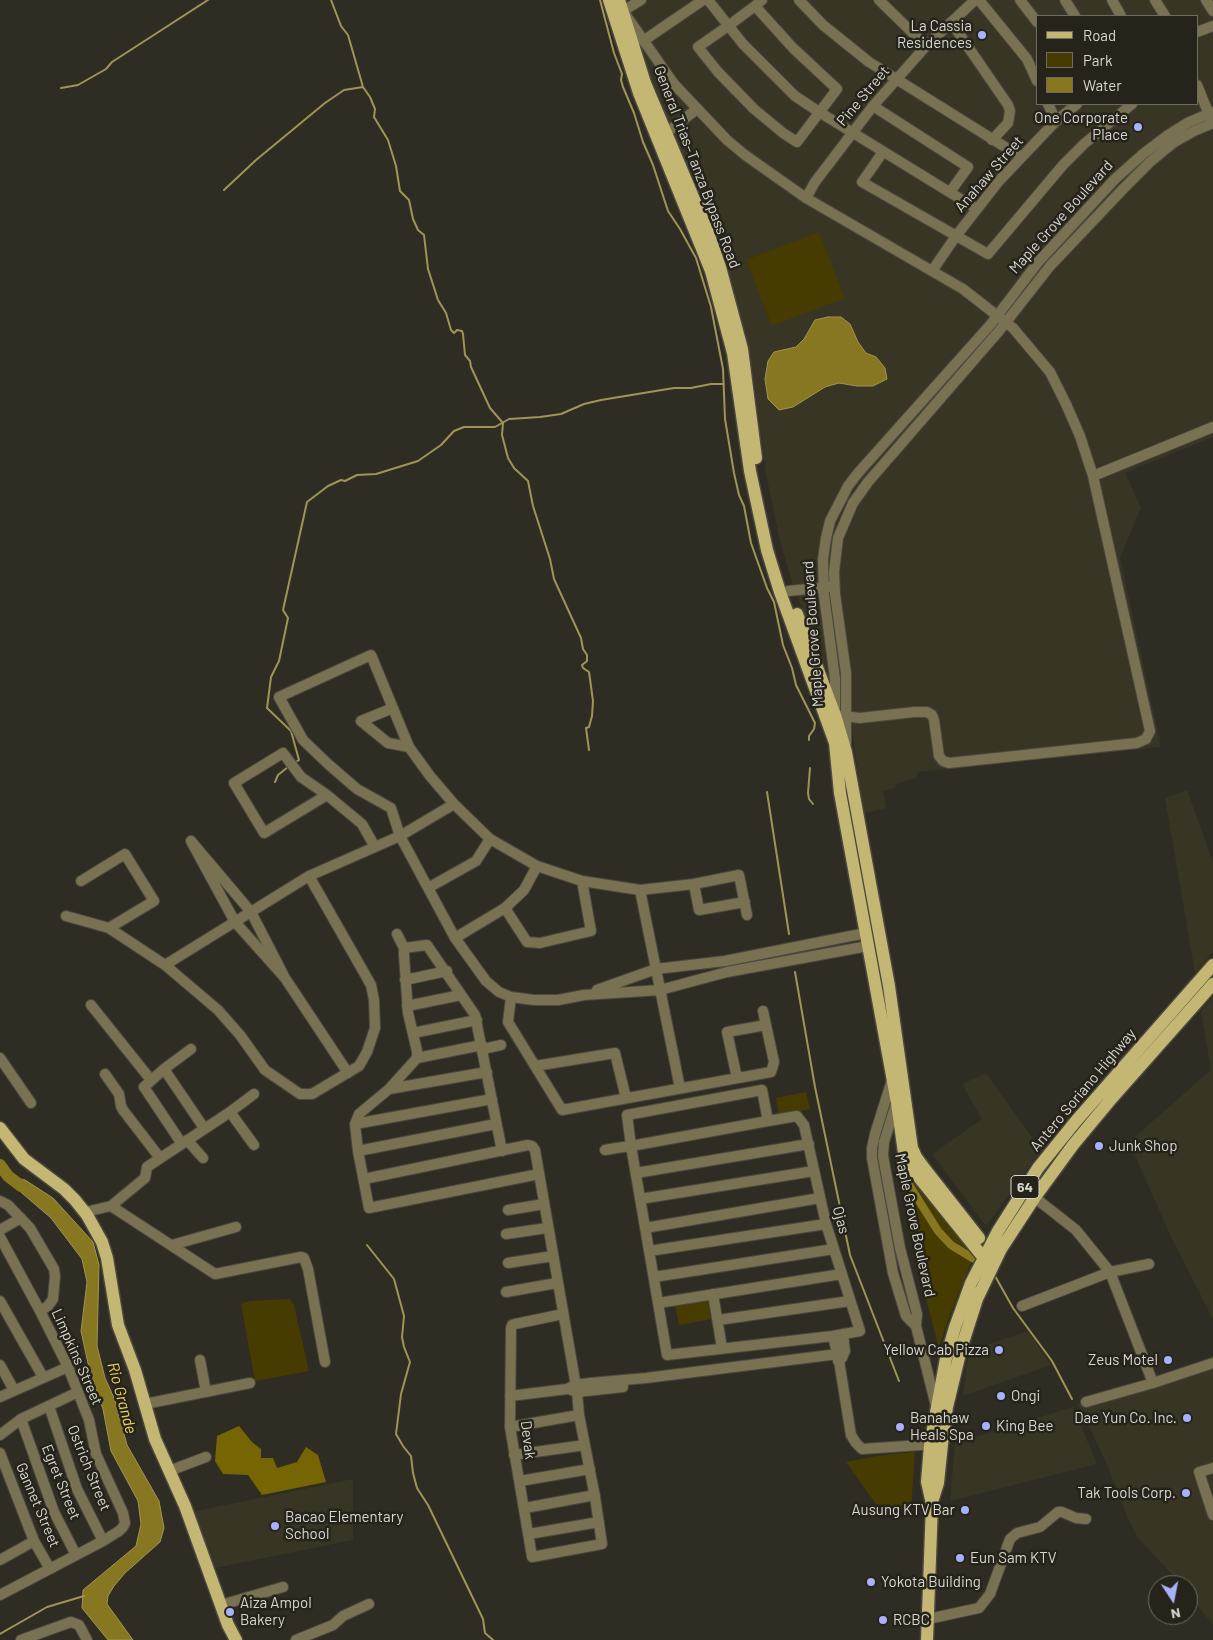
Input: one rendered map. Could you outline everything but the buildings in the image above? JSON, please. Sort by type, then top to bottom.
[{"type":"main road","name":"General Trias–Tanza Bypass Road","points":[[609,0],[639,93],[711,271],[733,354],[750,471],[767,550],[780,592],[835,743]]},
{"type":"main road","name":"General Trias–Tanza Bypass Road","points":[[621,6],[646,82],[707,230],[720,267],[742,349],[758,478],[774,544],[788,591],[841,716],[846,752]]},
{"type":"main road","name":"Maple Grove Boulevard","points":[[835,743],[840,793],[867,940],[897,1080]]},
{"type":"main road","name":"Maple Grove Boulevard","points":[[846,752],[889,986],[897,1080]]},
{"type":"main road","name":"Antero Soriano Highway","points":[[1029,1193],[1038,1168],[1076,1121],[1213,965]]},
{"type":"main road","name":"Antero Soriano Highway","points":[[927,1640],[932,1504],[938,1483],[936,1406],[944,1363],[954,1327],[968,1291],[988,1256],[1029,1193],[1213,984]]},
{"type":"main road","points":[[897,1080],[897,1103],[903,1150],[908,1162],[988,1256]]},
{"type":"main road","points":[[897,1080],[914,1153],[988,1256]]},
{"type":"main road","points":[[0,1128],[24,1159],[64,1189],[85,1212],[102,1242],[107,1258],[118,1325],[135,1370],[154,1439],[184,1506],[228,1626],[236,1640]]},
{"type":"main road","name":"Antero Soriano Highway","points":[[936,1444],[950,1395],[960,1349],[977,1299],[988,1256]]},
{"type":"street","points":[[640,0],[621,6],[643,41],[674,84],[745,155],[806,198],[963,289],[997,315],[1021,337],[1050,372],[1070,412],[1093,476],[1150,731],[1146,739],[1133,744],[949,764],[939,756],[935,723],[929,713],[914,712],[860,718],[841,716]]},
{"type":"street","points":[[643,41],[703,0]]},
{"type":"street","points":[[708,0],[743,44],[795,96],[977,209]]},
{"type":"street","points":[[799,0],[823,25],[895,80],[1021,157]]},
{"type":"street","points":[[879,0],[926,46]]},
{"type":"street","points":[[977,0],[1027,59],[1036,79]]},
{"type":"street","name":"Pine Street","points":[[806,198],[815,182],[852,132],[895,80],[926,46],[977,0]]},
{"type":"street","points":[[1020,0],[1036,21]]},
{"type":"street","points":[[1065,0],[1074,15]]},
{"type":"street","points":[[1112,0],[1120,15]]},
{"type":"street","points":[[1156,0],[1164,15]]},
{"type":"street","points":[[1206,0],[1213,11]]},
{"type":"street","points":[[758,3],[793,48],[837,88],[797,142],[754,109],[718,72],[698,47],[728,26],[758,3]]},
{"type":"street","points":[[951,22],[1008,105],[1010,111],[1008,123],[992,140]]},
{"type":"street","points":[[1198,32],[1213,26]]},
{"type":"street","points":[[1198,87],[1212,117]]},
{"type":"street","points":[[1048,105],[1056,121]]},
{"type":"street","name":"Anahaw Street","points":[[932,271],[977,209],[1021,157],[1056,121],[1076,105]]},
{"type":"street","points":[[883,152],[862,182],[988,254],[1063,165],[1084,144],[1131,105]]},
{"type":"street","points":[[873,106],[968,166],[950,192]]},
{"type":"street","points":[[666,133],[697,109]]},
{"type":"street","name":"Maple Grove Boulevard","points":[[835,743],[841,716],[836,679],[829,587],[823,559],[828,530],[835,510],[848,486],[997,315],[1039,261],[1115,179],[1168,135],[1189,122],[1212,117]]},
{"type":"street","name":"Maple Grove Boulevard","points":[[829,587],[838,538],[853,503],[868,482],[1006,323],[1050,266],[1150,162],[1212,117]]},
{"type":"street","points":[[1093,476],[1213,427]]},
{"type":"street","points":[[788,591],[829,587]]},
{"type":"street","points":[[747,915],[739,875],[694,884],[640,890],[582,881],[537,866],[490,839],[454,804],[409,747],[371,655],[279,697],[304,740],[328,764],[357,789],[391,808],[400,836],[455,938],[486,981],[499,992],[511,997],[558,1000],[584,995],[660,990],[726,967],[867,940]]},
{"type":"street","points":[[393,708],[361,721],[388,743],[409,747]]},
{"type":"street","points":[[327,795],[264,833],[234,783],[283,753],[301,777],[327,795],[362,824],[375,847]]},
{"type":"street","points":[[165,965],[309,876],[400,836],[454,804]]},
{"type":"street","points":[[428,888],[476,861],[490,839]]},
{"type":"street","points":[[285,978],[235,922],[191,841],[252,912],[285,978],[348,1073]]},
{"type":"street","points":[[81,881],[125,854],[154,901],[109,928]]},
{"type":"street","points":[[455,938],[505,908],[524,890],[537,866]]},
{"type":"street","points":[[66,916],[109,928],[165,965],[218,1010],[240,1035],[265,1070],[300,1094],[312,1094],[359,1066],[368,1052],[375,1028],[374,1000],[371,984],[309,876]]},
{"type":"street","points":[[505,908],[527,942],[540,943],[591,931],[582,881]]},
{"type":"street","points":[[694,884],[699,910],[744,902]]},
{"type":"street","points":[[640,890],[680,1088]]},
{"type":"street","points":[[398,934],[404,948],[407,1006],[417,1051],[416,1058],[389,1089],[359,1114],[355,1124],[369,1208],[539,1174]]},
{"type":"street","points":[[404,948],[428,945],[477,1020],[502,1151]]},
{"type":"street","points":[[584,995],[656,969],[726,967]]},
{"type":"street","points":[[405,980],[446,971]]},
{"type":"street","points":[[407,1006],[461,995]]},
{"type":"street","points":[[511,997],[508,1022],[562,1110],[771,1072],[774,1062],[763,1011]]},
{"type":"street","points":[[91,1005],[151,1080]]},
{"type":"street","points":[[413,1033],[477,1020]]},
{"type":"street","points":[[737,1078],[727,1032],[766,1025]]},
{"type":"street","points":[[416,1058],[501,1045]]},
{"type":"street","points":[[191,1049],[151,1080],[145,1088],[184,1142],[203,1158]]},
{"type":"street","points":[[535,1066],[615,1053],[626,1098]]},
{"type":"street","points":[[0,1058],[31,1103]]},
{"type":"street","points":[[164,1069],[204,1128]]},
{"type":"street","points":[[389,1089],[487,1072]]},
{"type":"street","points":[[105,1074],[119,1094],[123,1110],[160,1158]]},
{"type":"street","name":"Maple Grove Boulevard","points":[[897,1080],[873,1140],[872,1158],[893,1272],[906,1316],[916,1326]]},
{"type":"street","points":[[605,1150],[631,1146],[768,1121],[762,1090],[627,1115],[631,1146],[640,1199],[668,1354],[838,1335],[838,1358],[851,1435],[856,1443],[862,1449],[936,1444]]},
{"type":"street","points":[[85,1212],[112,1206],[145,1178],[147,1167],[254,1094]]},
{"type":"street","points":[[355,1124],[492,1099]]},
{"type":"street","name":"Maple Grove Boulevard","points":[[897,1103],[884,1142],[883,1156],[900,1248],[918,1314],[916,1326],[936,1406]]},
{"type":"street","points":[[230,1112],[254,1145]]},
{"type":"street","name":"Ojas","points":[[768,1121],[797,1116],[804,1124],[826,1224],[860,1331],[838,1335]]},
{"type":"street","points":[[358,1151],[496,1124]]},
{"type":"street","points":[[364,1179],[528,1144],[534,1150],[563,1314],[573,1388],[599,1522],[529,1534]]},
{"type":"street","points":[[636,1173],[809,1144]]},
{"type":"street","points":[[640,1199],[814,1170]]},
{"type":"street","points":[[1029,1193],[1076,1230],[1110,1272],[1153,1383]]},
{"type":"street","points":[[645,1228],[820,1198]]},
{"type":"street","points":[[0,1201],[8,1205],[30,1228],[55,1273],[53,1298],[48,1306],[40,1311]]},
{"type":"street","points":[[508,1210],[544,1204]]},
{"type":"street","points":[[112,1206],[214,1274],[301,1257],[304,1258],[308,1268],[325,1362]]},
{"type":"street","points":[[0,1230],[21,1218]]},
{"type":"street","points":[[649,1251],[826,1224]]},
{"type":"street","points":[[172,1245],[236,1227]]},
{"type":"street","points":[[506,1234],[548,1228]]},
{"type":"street","name":"Limpkins Street","points":[[0,1237],[68,1367],[89,1420],[96,1454],[123,1513],[125,1523],[119,1531],[103,1541]]},
{"type":"street","points":[[654,1277],[834,1249]]},
{"type":"street","points":[[508,1263],[552,1256]]},
{"type":"street","points":[[1022,1306],[1110,1272],[1148,1264]]},
{"type":"street","points":[[658,1303],[842,1274]]},
{"type":"street","points":[[506,1292],[557,1283]]},
{"type":"street","points":[[713,1294],[722,1348]]},
{"type":"street","points":[[0,1301],[43,1377]]},
{"type":"street","points":[[718,1320],[850,1301]]},
{"type":"street","name":"Devak","points":[[563,1314],[512,1325],[510,1427],[532,1557],[602,1544],[599,1522]]},
{"type":"street","points":[[510,1396],[646,1378],[838,1358]]},
{"type":"street","points":[[200,1360],[206,1392]]},
{"type":"street","points":[[1086,1402],[1153,1383],[1213,1363]]},
{"type":"street","points":[[0,1365],[14,1390]]},
{"type":"street","points":[[0,1397],[68,1367]]},
{"type":"street","points":[[145,1404],[250,1383]]},
{"type":"street","points":[[0,1435],[21,1419],[78,1392]]},
{"type":"street","name":"Ostrich Street","points":[[49,1406],[78,1489],[103,1541]]},
{"type":"street","points":[[510,1427],[579,1415]]},
{"type":"street","name":"Egret Street","points":[[21,1419],[54,1512],[76,1555]]},
{"type":"street","points":[[514,1455],[585,1445]]},
{"type":"street","name":"Gannet Street","points":[[0,1453],[34,1541],[50,1569]]},
{"type":"street","points":[[169,1471],[206,1457]]},
{"type":"street","points":[[1213,1468],[1199,1472],[1213,1515]]},
{"type":"street","points":[[520,1481],[590,1469]]},
{"type":"street","points":[[525,1508],[595,1495]]},
{"type":"street","points":[[928,1618],[979,1608],[990,1594],[1010,1539],[1017,1534],[1040,1527],[1058,1512],[1076,1518],[1086,1518]]},
{"type":"street","points":[[0,1560],[34,1541]]},
{"type":"street","points":[[0,1595],[103,1541]]},
{"type":"street","points":[[221,1605],[282,1587]]},
{"type":"street","points":[[296,1640],[333,1625],[343,1616],[368,1604]]},
{"type":"street","points":[[21,1640],[44,1636],[66,1623],[76,1623],[81,1628],[86,1640]]},
{"type":"shaded area","points":[[623,0],[1213,0],[1213,437],[1125,473],[1141,508],[1120,557],[1161,747],[918,772],[916,778],[896,784],[895,788],[883,791],[886,808],[863,814],[851,722],[817,648],[791,579],[780,541],[766,474],[755,388],[747,345],[732,285],[721,251],[650,81]]},
{"type":"shaded area","points":[[1187,790],[1213,862],[1213,952],[1195,973],[1165,798]]},
{"type":"shaded area","points":[[1213,997],[1213,1319],[1172,1239],[1129,1142],[1211,1070],[1201,1011]]},
{"type":"shaded area","points":[[986,1073],[1041,1150],[986,1226],[932,1154],[982,1119],[962,1084]]},
{"type":"shaded area","points":[[1028,1331],[1051,1365],[963,1396],[967,1364],[971,1350]]},
{"type":"shaded area","points":[[1213,1364],[1213,1625],[1198,1606],[1198,1575],[1173,1575],[1138,1538],[1127,1516],[1106,1462],[1078,1404]]},
{"type":"shaded area","points":[[1073,1407],[1097,1464],[950,1501],[955,1443]]},
{"type":"shaded area","points":[[239,1426],[252,1442],[261,1449],[261,1458],[273,1458],[277,1468],[297,1462],[306,1447],[318,1455],[326,1482],[262,1495],[248,1475],[223,1474],[215,1461],[217,1436]]},
{"type":"shaded area","name":"Bacao Elementary School","points":[[353,1479],[353,1540],[215,1568],[191,1512]]},
{"type":"green space","points":[[819,232],[845,298],[772,326],[746,260]]},
{"type":"green space","points":[[806,1092],[810,1109],[779,1115],[776,1098]]},
{"type":"green space","points":[[897,1147],[904,1167],[974,1255],[949,1317],[939,1348],[917,1265],[897,1164]]},
{"type":"green space","points":[[290,1299],[294,1305],[309,1371],[255,1381],[241,1304],[250,1301]]},
{"type":"green space","points":[[708,1300],[711,1319],[679,1325],[675,1305]]},
{"type":"green space","points":[[915,1452],[911,1512],[878,1507],[846,1462],[877,1456]]},
{"type":"water","points":[[841,317],[850,324],[858,342],[866,353],[876,357],[885,368],[887,379],[873,386],[839,383],[825,387],[793,407],[779,410],[768,399],[765,379],[768,361],[774,352],[796,347],[804,339],[815,320]]},
{"type":"water","points":[[8,1176],[25,1180],[53,1198],[93,1242],[99,1265],[97,1346],[105,1378],[115,1400],[127,1445],[159,1501],[164,1528],[160,1542],[125,1573],[108,1596],[107,1604],[133,1640],[108,1640],[82,1608],[83,1590],[136,1546],[141,1524],[138,1501],[111,1451],[103,1409],[91,1377],[81,1331],[87,1282],[82,1259],[51,1218],[15,1187]]},
{"type":"waterway","points":[[61,88],[78,85],[106,69],[112,62],[208,0]]},
{"type":"waterway","points":[[331,0],[341,26],[348,35],[363,87],[375,109],[374,117],[388,140],[396,166],[400,191],[409,200],[413,219],[418,230],[424,235],[428,269],[438,300],[446,313],[451,330],[454,333],[457,330],[462,331],[465,355],[470,361],[490,408],[503,423],[502,435],[508,458],[514,468],[528,481],[533,506],[550,559],[554,579],[587,655],[587,661],[582,665],[589,672],[593,701],[592,716],[589,727],[586,728],[589,750]]},
{"type":"waterway","points":[[600,0],[614,53],[622,74],[623,87],[653,165],[668,211],[696,258],[711,307],[723,369],[725,419],[734,473],[739,495],[744,506],[751,543],[774,602],[783,645],[796,685],[815,723],[809,740]]},
{"type":"waterway","points":[[224,190],[256,160],[325,103],[344,90],[363,87]]},
{"type":"waterway","points":[[294,763],[299,760],[291,731],[267,708],[271,677],[279,661],[288,618],[283,610],[307,502],[328,486],[341,480],[345,481],[357,475],[376,474],[418,461],[441,445],[454,431],[464,427],[495,427],[509,419],[561,414],[584,404],[601,400],[674,388],[724,384]]},
{"type":"waterway","points":[[275,782],[278,775],[288,767]]},
{"type":"waterway","points":[[810,768],[808,793],[809,799],[813,804]]},
{"type":"waterway","points":[[767,792],[789,934]]},
{"type":"waterway","points":[[795,972],[815,1087],[850,1255],[899,1381]]},
{"type":"waterway","name":"Rio Grande","points":[[0,1165],[8,1176],[21,1186]]},
{"type":"waterway","points":[[901,1172],[938,1231],[951,1245],[974,1259]]},
{"type":"waterway","points":[[367,1245],[394,1279],[404,1316],[402,1337],[410,1362],[401,1394],[396,1434],[411,1456],[417,1488],[428,1505],[483,1619],[485,1633],[493,1640]]},
{"type":"waterway","points":[[995,1276],[1013,1308],[1052,1361],[1072,1399]]},
{"type":"waterway","points":[[0,1634],[47,1607],[84,1596]]},
{"type":"place","name":"La Cassia Residences","points":[[982,35]]},
{"type":"place","name":"One Corporate Place","points":[[1138,127]]},
{"type":"place","name":"Junk Shop","points":[[1099,1146]]},
{"type":"place","name":"Yellow Cab Pizza","points":[[999,1350]]},
{"type":"place","name":"Zeus Motel","points":[[1168,1360]]},
{"type":"place","name":"Ongi","points":[[1001,1396]]},
{"type":"place","name":"Dae Yun Co. Inc.","points":[[1187,1418]]},
{"type":"place","name":"King Bee","points":[[986,1426]]},
{"type":"place","name":"Banahaw Heals Spa","points":[[900,1427]]},
{"type":"place","name":"Tak Tools Corp.","points":[[1186,1493]]},
{"type":"place","name":"Ausung KTV Bar","points":[[965,1510]]},
{"type":"place","name":"Bacao Elementary School","points":[[275,1526]]},
{"type":"place","name":"Eun Sam KTV","points":[[960,1558]]},
{"type":"place","name":"Yokota Building","points":[[871,1582]]},
{"type":"place","name":"Aiza Ampol Bakery","points":[[230,1612]]},
{"type":"place","name":"RCBC","points":[[883,1620]]}]
